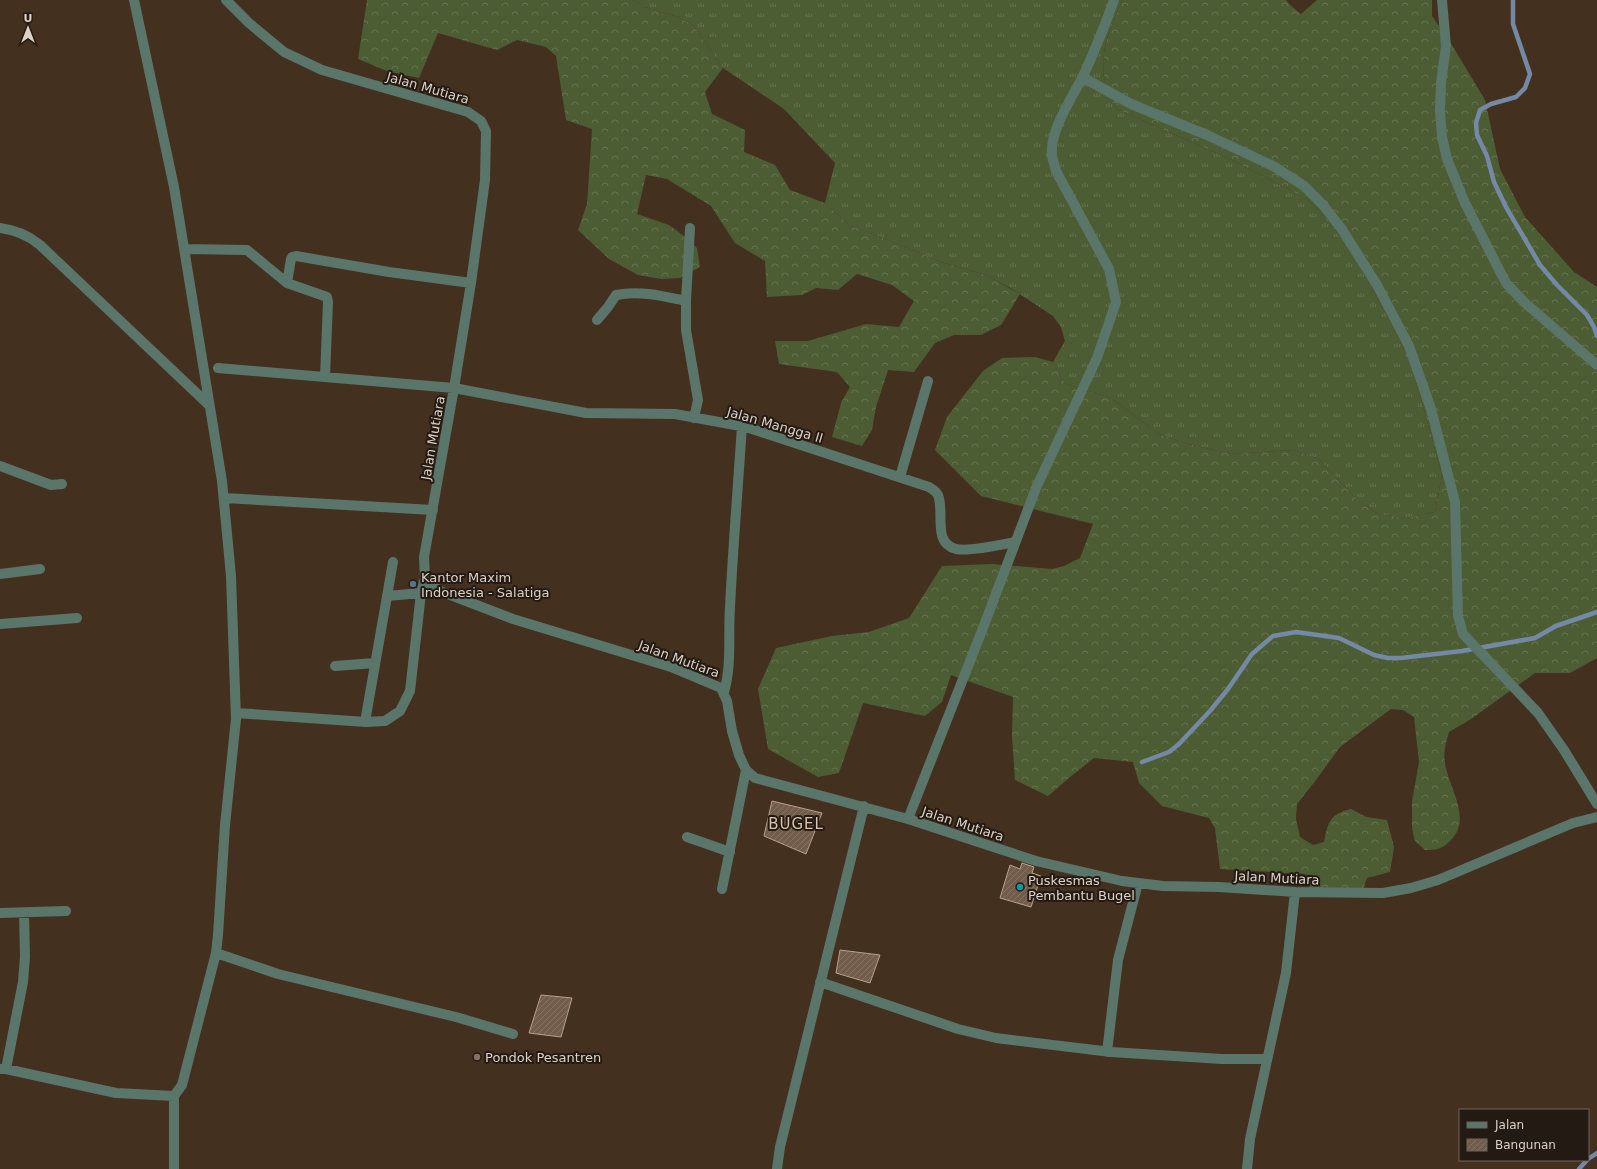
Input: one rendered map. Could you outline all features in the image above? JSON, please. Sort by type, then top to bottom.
[{"type":"street","points":[[134,0],[174,187],[224,498],[231,576],[236,713],[225,825],[216,953],[182,1085],[174,1096],[174,1169]]},
{"type":"street","name":"Jalan Mutiara","points":[[226,0],[249,23],[284,52],[322,70],[468,112],[481,121],[486,131],[485,180],[471,283],[424,557],[426,578],[429,583],[440,591],[513,619],[671,667],[721,688],[727,701],[732,731],[739,755],[746,770],[755,778],[908,819],[1036,862],[1122,881],[1163,886],[1219,887],[1295,892],[1382,893],[1411,888],[1438,880],[1573,823],[1597,817]]},
{"type":"street","points":[[908,819],[1036,488],[1097,358],[1116,302],[1109,269],[1056,171],[1052,155],[1053,141],[1060,118],[1082,77],[1098,42],[1114,0]]},
{"type":"street","points":[[1442,0],[1446,46],[1441,83],[1440,112],[1442,137],[1447,159],[1465,203],[1506,283],[1524,302],[1597,365]]},
{"type":"street","points":[[1082,77],[1131,104],[1206,135],[1275,167],[1304,186],[1341,228],[1377,285],[1409,346],[1431,409],[1454,502],[1458,616],[1463,634],[1538,713],[1564,750],[1597,804]]},
{"type":"street","points":[[0,228],[20,233],[31,238],[40,245],[209,405]]},
{"type":"street","points":[[690,228],[686,330],[698,400],[694,418]]},
{"type":"street","points":[[184,249],[247,250],[287,283],[328,298],[326,377]]},
{"type":"street","points":[[287,283],[291,259],[292,257],[296,256],[389,272],[471,283]]},
{"type":"street","points":[[597,320],[616,296],[628,292],[654,294],[686,301]]},
{"type":"street","name":"Jalan Mangga II","points":[[218,368],[454,388],[586,413],[675,414],[742,426],[929,487],[937,493],[940,503],[941,534],[946,544],[956,549],[967,550],[1015,542]]},
{"type":"street","points":[[900,477],[928,381]]},
{"type":"street","points":[[724,692],[728,665],[730,607],[742,426]]},
{"type":"street","points":[[0,466],[51,485],[62,484]]},
{"type":"street","points":[[224,498],[433,510]]},
{"type":"street","points":[[364,722],[393,562]]},
{"type":"street","points":[[0,574],[40,569]]},
{"type":"street","points":[[236,713],[364,722],[385,721],[400,711],[410,691],[420,593],[426,578]]},
{"type":"street","points":[[387,596],[420,593]]},
{"type":"street","points":[[0,624],[77,618]]},
{"type":"street","points":[[335,666],[375,663]]},
{"type":"street","points":[[722,889],[746,770]]},
{"type":"street","points":[[777,1169],[780,1147],[864,806]]},
{"type":"street","points":[[687,837],[730,852]]},
{"type":"street","points":[[1107,1052],[1118,960],[1138,883]]},
{"type":"street","points":[[1247,1169],[1250,1139],[1266,1059],[1286,973],[1295,892]]},
{"type":"street","points":[[0,913],[66,911]]},
{"type":"street","points":[[24,913],[25,957],[23,982],[3,1069],[116,1093],[174,1096]]},
{"type":"street","points":[[216,953],[278,974],[456,1017],[513,1034]]},
{"type":"street","points":[[820,982],[958,1029],[996,1038],[1107,1052],[1222,1059],[1266,1059]]},
{"type":"green space","points":[[367,0],[633,0],[645,7],[678,17],[693,25],[723,68],[705,92],[712,114],[745,130],[744,152],[775,165],[790,190],[825,203],[849,225],[941,262],[986,275],[1020,294],[1001,325],[981,335],[954,335],[935,343],[914,372],[888,370],[876,407],[872,430],[862,446],[832,437],[841,403],[850,387],[837,372],[779,364],[775,341],[808,341],[866,324],[899,327],[914,301],[892,285],[857,274],[838,290],[816,288],[802,295],[767,297],[765,261],[735,243],[711,206],[667,179],[646,175],[637,214],[669,225],[684,236],[697,248],[700,267],[680,278],[661,279],[638,275],[609,259],[578,230],[587,204],[592,129],[566,120],[556,56],[546,47],[517,40],[497,50],[438,33],[419,78],[387,71],[358,59]]},
{"type":"green space","points":[[633,0],[1122,0],[1106,41],[1103,63],[1106,88],[1112,103],[1117,109],[1232,160],[1309,200],[1350,248],[1409,356],[1442,475],[1435,512],[1406,518],[1378,514],[1355,498],[1319,459],[1294,450],[1231,454],[1188,444],[1159,434],[1111,398],[1066,384],[1061,378],[1053,362],[1065,341],[1061,327],[1053,316],[1012,289],[986,275],[941,262],[849,225],[825,203],[835,163],[784,109],[723,68],[693,25],[678,17],[645,7]]},
{"type":"green space","points":[[1122,0],[1286,0],[1301,14],[1317,0],[1432,0],[1432,16],[1452,45],[1485,100],[1500,169],[1525,217],[1574,272],[1597,287],[1597,658],[1570,673],[1535,673],[1471,719],[1449,732],[1445,747],[1444,759],[1457,802],[1460,821],[1458,830],[1452,839],[1440,848],[1425,850],[1415,841],[1412,828],[1412,801],[1419,762],[1414,717],[1403,710],[1391,709],[1340,747],[1297,804],[1296,819],[1300,837],[1313,845],[1324,842],[1329,824],[1338,813],[1351,809],[1366,817],[1387,820],[1394,847],[1390,872],[1367,878],[1363,890],[1310,889],[1305,874],[1220,869],[1215,828],[1209,818],[1162,806],[1139,783],[1133,762],[1094,758],[1048,796],[1015,780],[1012,736],[1013,697],[951,675],[942,702],[925,716],[863,703],[839,773],[818,777],[768,749],[758,689],[776,648],[832,636],[869,632],[909,618],[942,566],[992,564],[1052,569],[1064,566],[1080,558],[1093,524],[981,496],[935,450],[947,417],[983,371],[1002,358],[1035,357],[1053,362],[1061,378],[1066,384],[1111,398],[1159,434],[1188,444],[1231,454],[1294,450],[1319,459],[1355,498],[1378,514],[1406,518],[1435,512],[1442,475],[1409,356],[1350,248],[1309,200],[1232,160],[1117,109],[1112,103],[1106,88],[1103,63],[1106,41]]},
{"type":"building","points":[[772,801],[822,813],[806,854],[764,836]]},
{"type":"building","name":"Puskesmas Pembantu Bugel","points":[[1022,863],[1034,867],[1032,873],[1041,876],[1031,907],[1000,898],[1010,865],[1020,869]]},
{"type":"building","points":[[840,950],[880,955],[870,983],[836,973]]},
{"type":"building","points":[[541,995],[572,998],[561,1037],[529,1033]]},
{"type":"waterway","points":[[1513,0],[1513,24],[1530,74],[1525,88],[1516,97],[1491,104],[1480,110],[1476,123],[1477,135],[1487,156],[1494,182],[1506,207],[1540,265],[1557,285],[1587,315],[1597,336]]},
{"type":"waterway","points":[[1142,762],[1169,752],[1179,744],[1228,689],[1252,654],[1273,636],[1296,632],[1339,638],[1374,655],[1388,658],[1401,658],[1462,651],[1535,638],[1556,626],[1597,612]]},
{"type":"waterway","points":[[1589,1158],[1597,1153]]},
{"type":"waterway","points":[[1579,1169],[1586,1161]]},
{"type":"place","name":"Kantor Maxim Indonesia - Salatiga","points":[[413,584]]},
{"type":"place","name":"Puskesmas Pembantu Bugel","points":[[1020,887]]},
{"type":"place","name":"Pondok Pesantren","points":[[477,1057]]},
{"type":"district","name":"BUGEL","points":[[796,824]]}]
